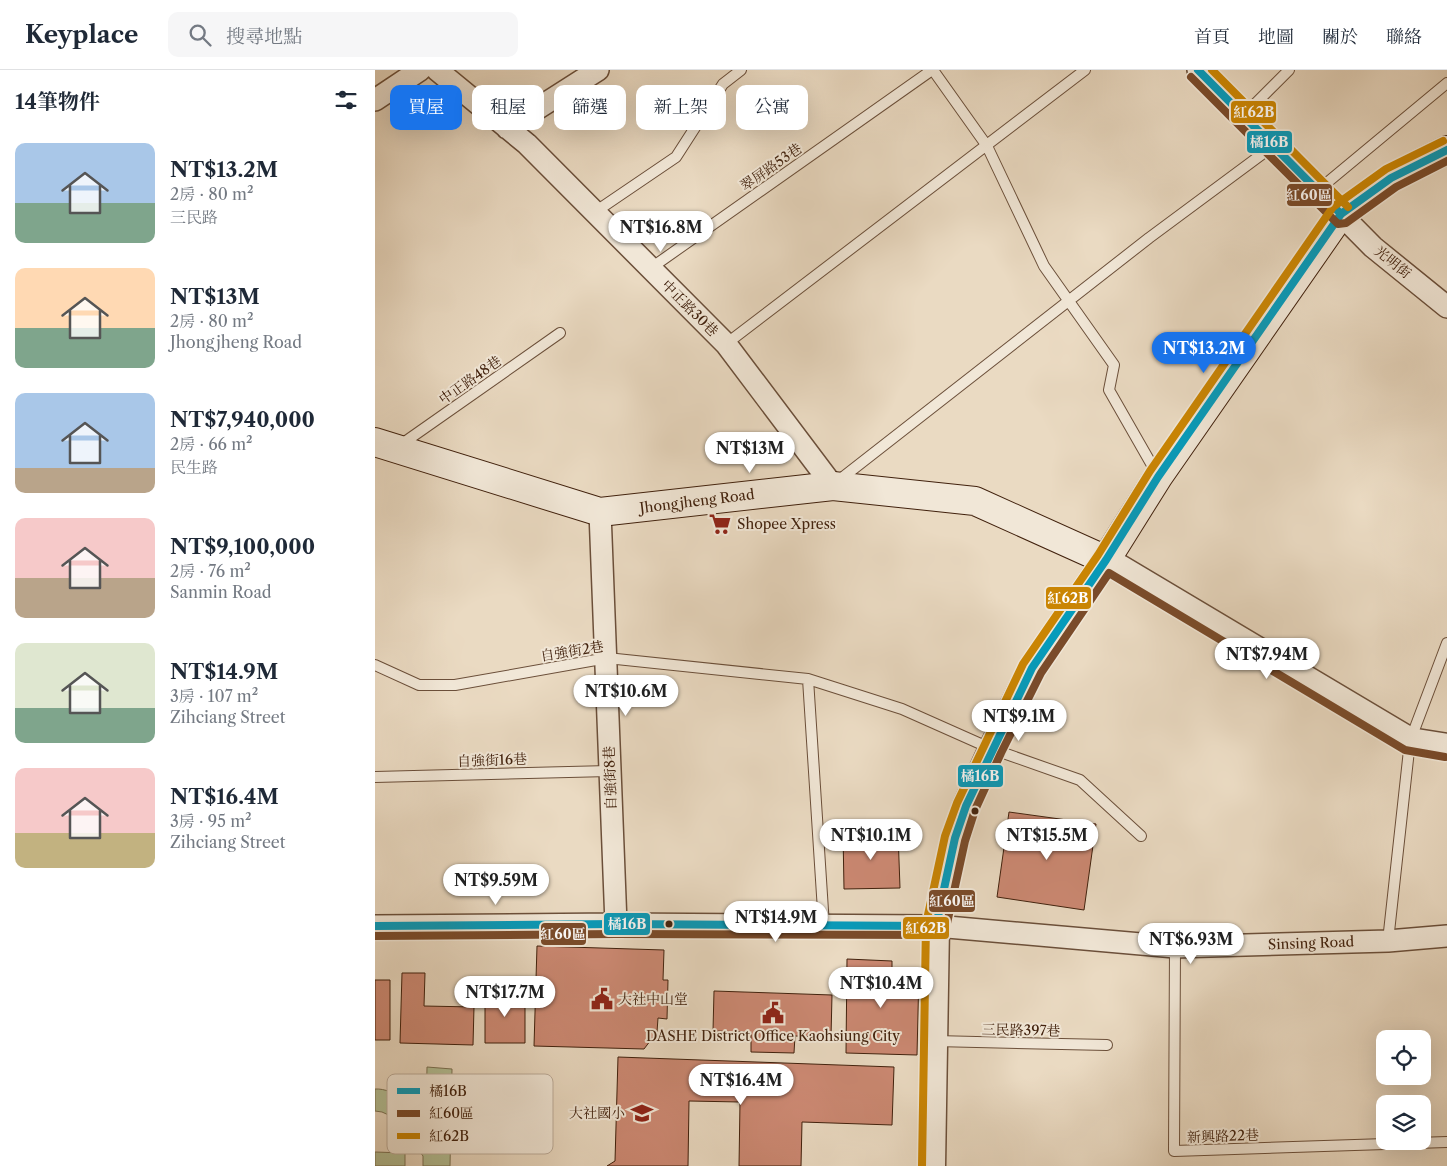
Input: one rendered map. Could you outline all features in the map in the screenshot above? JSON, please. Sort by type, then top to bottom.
[{"type":"main road","points":[[1106,560],[1158,477],[1341,214],[1391,178],[1447,150]]},
{"type":"main road","name":"Jhongjheng Road","points":[[385,446],[600,512],[833,486],[975,501],[1106,560]]},
{"type":"street","points":[[375,100],[420,70]]},
{"type":"street","name":"中正路30巷","points":[[437,70],[472,99]]},
{"type":"street","points":[[544,104],[598,70]]},
{"type":"street","name":"光明街","points":[[1198,70],[1373,247],[1447,307]]},
{"type":"street","name":"中正路30巷","points":[[510,130],[527,144],[726,344],[833,486]]},
{"type":"street","name":"自強街8巷","points":[[600,512],[616,924]]},
{"type":"street","points":[[932,1166],[937,926],[958,830],[965,806],[1032,668],[1106,560],[1410,741],[1447,747]]},
{"type":"street","name":"Sinsing Road","points":[[375,926],[616,924],[937,926],[1175,947],[1389,941],[1447,936]]},
{"type":"lane","points":[[595,212],[676,156],[723,84],[741,70]]},
{"type":"lane","points":[[932,70],[987,146],[1044,266],[1114,365],[1109,390],[1158,477]]},
{"type":"lane","name":"翠屏路53巷","points":[[651,268],[932,70]]},
{"type":"lane","points":[[726,344],[1085,70]]},
{"type":"lane","points":[[1243,116],[1289,70]]},
{"type":"lane","points":[[1317,192],[1447,83]]},
{"type":"lane","points":[[833,486],[1149,238],[1273,146]]},
{"type":"lane","name":"中正路48巷","points":[[385,446],[560,333]]},
{"type":"lane","points":[[1389,941],[1410,741],[1447,643]]},
{"type":"lane","name":"自強街2巷","points":[[375,665],[419,685],[455,685],[607,658],[808,679],[902,709],[992,749],[1080,780],[1141,836]]},
{"type":"lane","points":[[808,679],[824,926]]},
{"type":"lane","name":"自強街16巷","points":[[375,777],[609,771]]},
{"type":"lane","name":"新興路22巷","points":[[1175,947],[1174,1151],[1447,1142]]},
{"type":"lane","name":"三民路397巷","points":[[934,1042],[1107,1045]]},
{"type":"green space","points":[[427,1067],[452,1069],[452,1074],[427,1074]]},
{"type":"green space","points":[[375,1089],[387,1091],[387,1114],[375,1111]]},
{"type":"green space","points":[[375,1152],[405,1154],[405,1166],[375,1166]]},
{"type":"green space","points":[[421,1154],[450,1154],[450,1166],[423,1166]]},
{"type":"building","points":[[1009,812],[1096,824],[1084,910],[997,897]]},
{"type":"building","points":[[898,832],[900,888],[844,889],[843,833]]},
{"type":"building","name":"大社中山堂","points":[[537,946],[664,950],[663,980],[668,980],[667,1019],[658,1018],[657,1032],[644,1049],[534,1046]]},
{"type":"building","points":[[847,959],[892,961],[892,971],[919,971],[917,1055],[846,1053]]},
{"type":"building","points":[[402,973],[425,973],[424,1006],[474,1007],[473,1045],[400,1043]]},
{"type":"building","points":[[375,980],[390,980],[390,1040],[375,1040]]},
{"type":"building","name":"DASHE District Office Kaohsiung City","points":[[714,991],[832,995],[831,1037],[795,1036],[794,1053],[751,1052],[751,1032],[713,1031]]},
{"type":"building","points":[[485,992],[525,992],[525,1043],[485,1043]]},
{"type":"building","points":[[618,1057],[894,1067],[892,1125],[802,1122],[801,1166],[739,1166],[740,1102],[689,1101],[688,1166],[607,1166],[615,1161]]},
{"type":"transit line","name":"橘16B","points":[[1198,70],[1341,214]]},
{"type":"transit line","name":"紅62B","points":[[1212,70],[1348,207]]},
{"type":"transit line","name":"紅60區","points":[[1191,77],[1338,224],[1346,223],[1396,187],[1447,161]]},
{"type":"transit line","name":"紅62B","points":[[922,1166],[926,924],[945,836],[957,803],[1023,664],[1098,555],[1150,471],[1333,207],[1386,169],[1443,141]]},
{"type":"transit line","name":"橘16B","points":[[375,926],[616,924],[936,926],[955,838],[966,806],[1032,668],[1106,560],[1158,477],[1341,214],[1391,178],[1447,150]]},
{"type":"transit line","name":"紅60區","points":[[375,936],[616,934],[941,935],[946,928],[965,841],[975,810],[1001,753],[1041,673],[1109,573],[1405,750],[1445,757]]},
{"type":"place","name":"Shopee Xpress","points":[[720,524]]},
{"type":"place","name":"大社中山堂","points":[[602,999]]},
{"type":"place","name":"DASHE District Office Kaohsiung City","points":[[773,1013]]},
{"type":"place","name":"大社國小","points":[[642,1113]]}]
